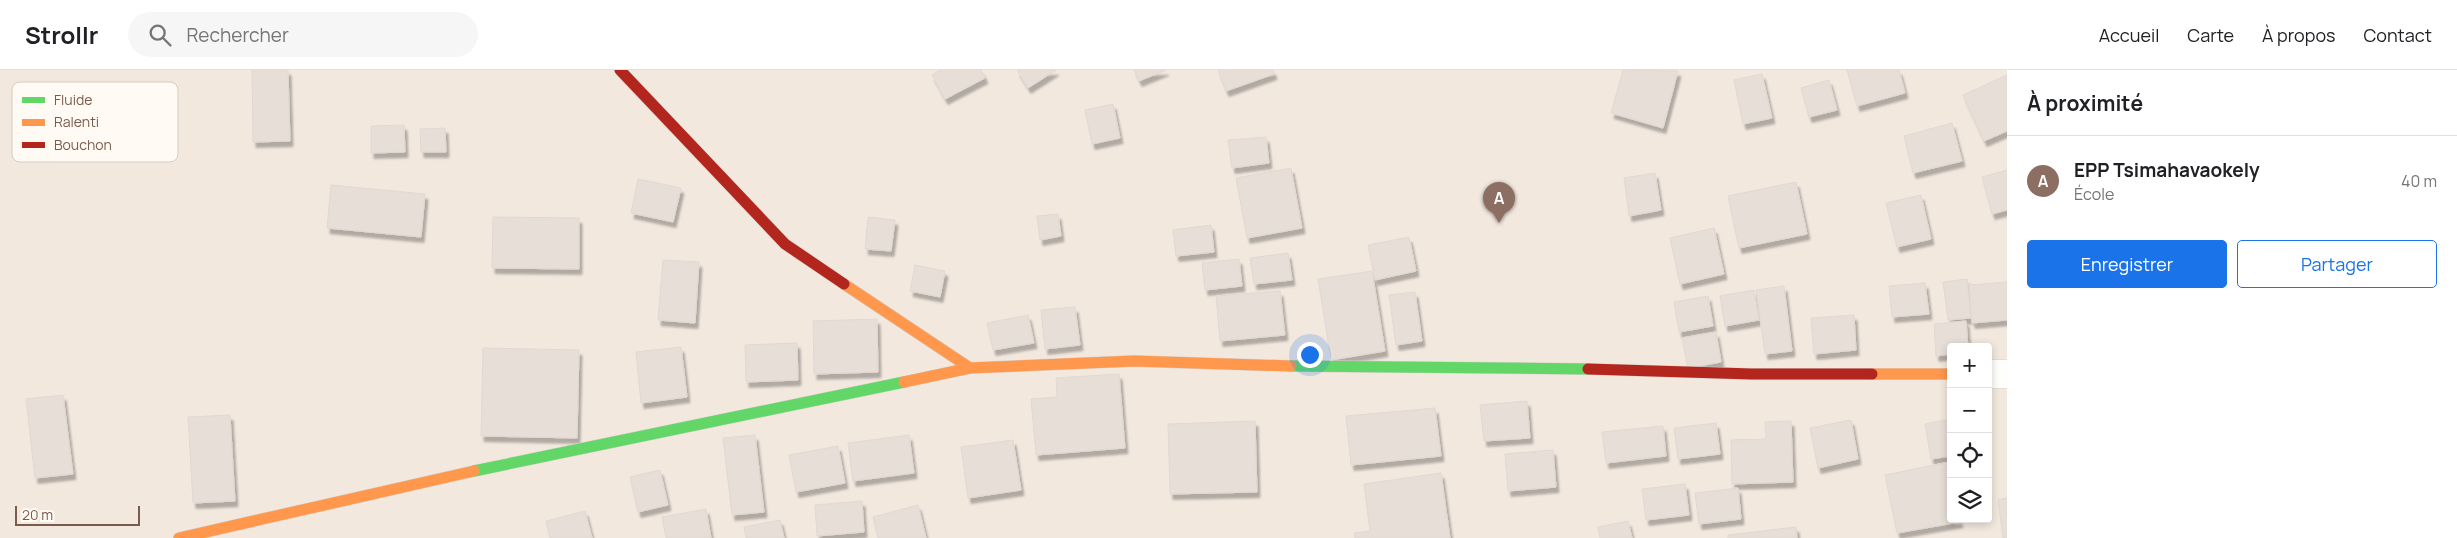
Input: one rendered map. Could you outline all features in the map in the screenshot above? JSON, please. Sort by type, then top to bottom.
[{"type":"street","points":[[620,70],[785,244],[970,368]]},
{"type":"street","points":[[179,538],[483,470],[970,368],[1134,361],[1285,366],[1517,367],[1752,374],[1947,374]]},
{"type":"street","points":[[1992,374],[2007,374]]},
{"type":"shaded area","points":[[0,70],[2007,70],[2007,538],[0,538]]},
{"type":"building","points":[[252,70],[288,70],[290,141],[253,142]]},
{"type":"building","points":[[940,70],[981,70],[985,78],[945,99],[932,75]]},
{"type":"building","points":[[1017,70],[1056,70],[1028,88]]},
{"type":"building","points":[[1134,70],[1166,70],[1139,81]]},
{"type":"building","points":[[1218,70],[1273,70],[1274,74],[1226,91]]},
{"type":"building","points":[[1623,70],[1678,71],[1663,128],[1611,113]]},
{"type":"building","points":[[1847,70],[1899,70],[1905,93],[1857,106]]},
{"type":"building","points":[[1762,74],[1772,118],[1743,124],[1734,80]]},
{"type":"building","points":[[2007,75],[2007,131],[1984,141],[1963,95]]},
{"type":"building","points":[[1829,80],[1837,110],[1809,117],[1801,88]]},
{"type":"building","points":[[1113,104],[1120,138],[1092,144],[1085,110]]},
{"type":"building","points":[[1952,123],[1962,161],[1913,173],[1904,136]]},
{"type":"building","points":[[404,125],[405,152],[371,153],[371,126]]},
{"type":"building","points":[[445,128],[446,152],[421,152],[420,129]]},
{"type":"building","points":[[1266,137],[1269,163],[1232,168],[1228,140]]},
{"type":"building","points":[[1291,168],[1302,228],[1247,238],[1236,178]]},
{"type":"building","points":[[2007,170],[2007,210],[1992,214],[1982,177]]},
{"type":"building","points":[[1655,173],[1661,210],[1629,216],[1624,178]]},
{"type":"building","points":[[638,179],[681,188],[673,222],[631,213]]},
{"type":"building","points":[[1796,182],[1807,234],[1739,248],[1728,196]]},
{"type":"building","points":[[331,185],[425,194],[421,237],[327,228]]},
{"type":"building","points":[[1921,195],[1931,239],[1897,247],[1886,203]]},
{"type":"building","points":[[1058,214],[1061,236],[1040,240],[1037,216]]},
{"type":"building","points":[[493,217],[579,218],[579,269],[492,268]]},
{"type":"building","points":[[868,217],[895,220],[891,251],[865,249]]},
{"type":"building","points":[[1211,225],[1214,252],[1176,256],[1173,230]]},
{"type":"building","points":[[1714,228],[1724,274],[1680,284],[1670,238]]},
{"type":"building","points":[[1409,237],[1416,271],[1375,280],[1368,245]]},
{"type":"building","points":[[1288,253],[1292,280],[1254,284],[1250,258]]},
{"type":"building","points":[[1239,259],[1242,286],[1205,290],[1202,263]]},
{"type":"building","points":[[663,260],[699,262],[695,323],[658,320]]},
{"type":"building","points":[[915,265],[945,271],[940,297],[910,291]]},
{"type":"building","points":[[1372,271],[1385,351],[1331,360],[1318,279]]},
{"type":"building","points":[[1967,279],[1971,318],[1948,320],[1943,282]]},
{"type":"building","points":[[2007,282],[2007,320],[1972,323],[1969,285]]},
{"type":"building","points":[[1925,283],[1929,314],[1892,317],[1889,286]]},
{"type":"building","points":[[1784,286],[1792,351],[1765,354],[1756,290]]},
{"type":"building","points":[[1754,290],[1759,320],[1725,326],[1720,296]]},
{"type":"building","points":[[1280,291],[1285,335],[1220,341],[1216,296]]},
{"type":"building","points":[[1415,292],[1422,341],[1396,345],[1389,295]]},
{"type":"building","points":[[1708,296],[1713,326],[1679,332],[1674,302]]},
{"type":"building","points":[[1075,307],[1080,345],[1045,349],[1041,310]]},
{"type":"building","points":[[1028,315],[1034,343],[993,350],[987,323]]},
{"type":"building","points":[[1854,315],[1856,350],[1814,354],[1811,318]]},
{"type":"building","points":[[877,319],[878,372],[814,374],[813,321]]},
{"type":"building","points":[[1966,321],[1968,343],[1947,343],[1947,355],[1936,356],[1934,324]]},
{"type":"building","points":[[1716,332],[1721,362],[1688,368],[1682,338]]},
{"type":"building","points":[[797,343],[798,380],[746,382],[745,345]]},
{"type":"building","points":[[681,347],[687,397],[641,403],[636,352]]},
{"type":"building","points":[[483,348],[579,350],[577,438],[481,436]]},
{"type":"building","points":[[1119,374],[1125,448],[1036,455],[1031,399],[1057,397],[1056,378]]},
{"type":"building","points":[[63,395],[73,474],[35,478],[26,399]]},
{"type":"building","points":[[1527,401],[1530,438],[1484,441],[1480,405]]},
{"type":"building","points":[[1435,408],[1441,456],[1351,465],[1346,416]]},
{"type":"building","points":[[230,415],[235,501],[193,503],[188,417]]},
{"type":"building","points":[[1851,420],[1858,459],[1818,468],[1810,428]]},
{"type":"building","points":[[1947,420],[1947,457],[1931,459],[1925,424]]},
{"type":"building","points":[[1255,421],[1257,492],[1170,494],[1168,424]]},
{"type":"building","points":[[1791,421],[1793,482],[1732,484],[1731,440],[1766,439],[1765,422]]},
{"type":"building","points":[[1716,423],[1720,454],[1678,459],[1674,428]]},
{"type":"building","points":[[1663,426],[1666,456],[1606,463],[1602,432]]},
{"type":"building","points":[[755,435],[764,512],[732,515],[723,438]]},
{"type":"building","points":[[909,435],[914,473],[853,481],[848,443]]},
{"type":"building","points":[[1013,440],[1021,490],[968,498],[961,447]]},
{"type":"building","points":[[838,446],[845,483],[796,492],[789,455]]},
{"type":"building","points":[[1553,450],[1556,487],[1508,491],[1505,454]]},
{"type":"building","points":[[1947,462],[1947,523],[1954,523],[1897,533],[1885,475]]},
{"type":"building","points":[[660,470],[668,505],[638,512],[630,477]]},
{"type":"building","points":[[1441,473],[1450,538],[1355,538],[1354,533],[1370,531],[1364,484]]},
{"type":"building","points":[[1685,484],[1689,515],[1646,520],[1642,489]]},
{"type":"building","points":[[1738,488],[1741,519],[1699,524],[1695,493]]},
{"type":"building","points":[[2007,498],[2007,538],[2003,538],[1998,500]]},
{"type":"building","points":[[862,501],[864,532],[817,536],[815,505]]},
{"type":"building","points":[[918,505],[926,538],[878,538],[873,517]]},
{"type":"building","points":[[706,509],[711,538],[666,538],[662,517]]},
{"type":"building","points":[[585,511],[592,538],[550,538],[546,521]]},
{"type":"building","points":[[780,520],[784,538],[746,538],[744,527]]},
{"type":"building","points":[[1628,521],[1632,538],[1600,538],[1598,527]]},
{"type":"building","points":[[1796,527],[1797,538],[1728,538],[1728,535]]},
{"type":"traffic: fast","points":[[1291,366],[1588,369]]},
{"type":"traffic: fast","points":[[474,471],[904,382]]},
{"type":"traffic: slow","points":[[844,284],[970,368]]},
{"type":"traffic: slow","points":[[904,382],[970,368],[1134,361],[1291,366]]},
{"type":"traffic: slow","points":[[1872,374],[1947,374]]},
{"type":"traffic: slow","points":[[179,538],[474,471]]},
{"type":"traffic: jam","points":[[620,70],[785,244],[844,284]]},
{"type":"traffic: jam","points":[[1588,369],[1752,374],[1872,374]]},
{"type":"place","name":"EPP Tsimahavaokely","points":[[1499,223]]}]
